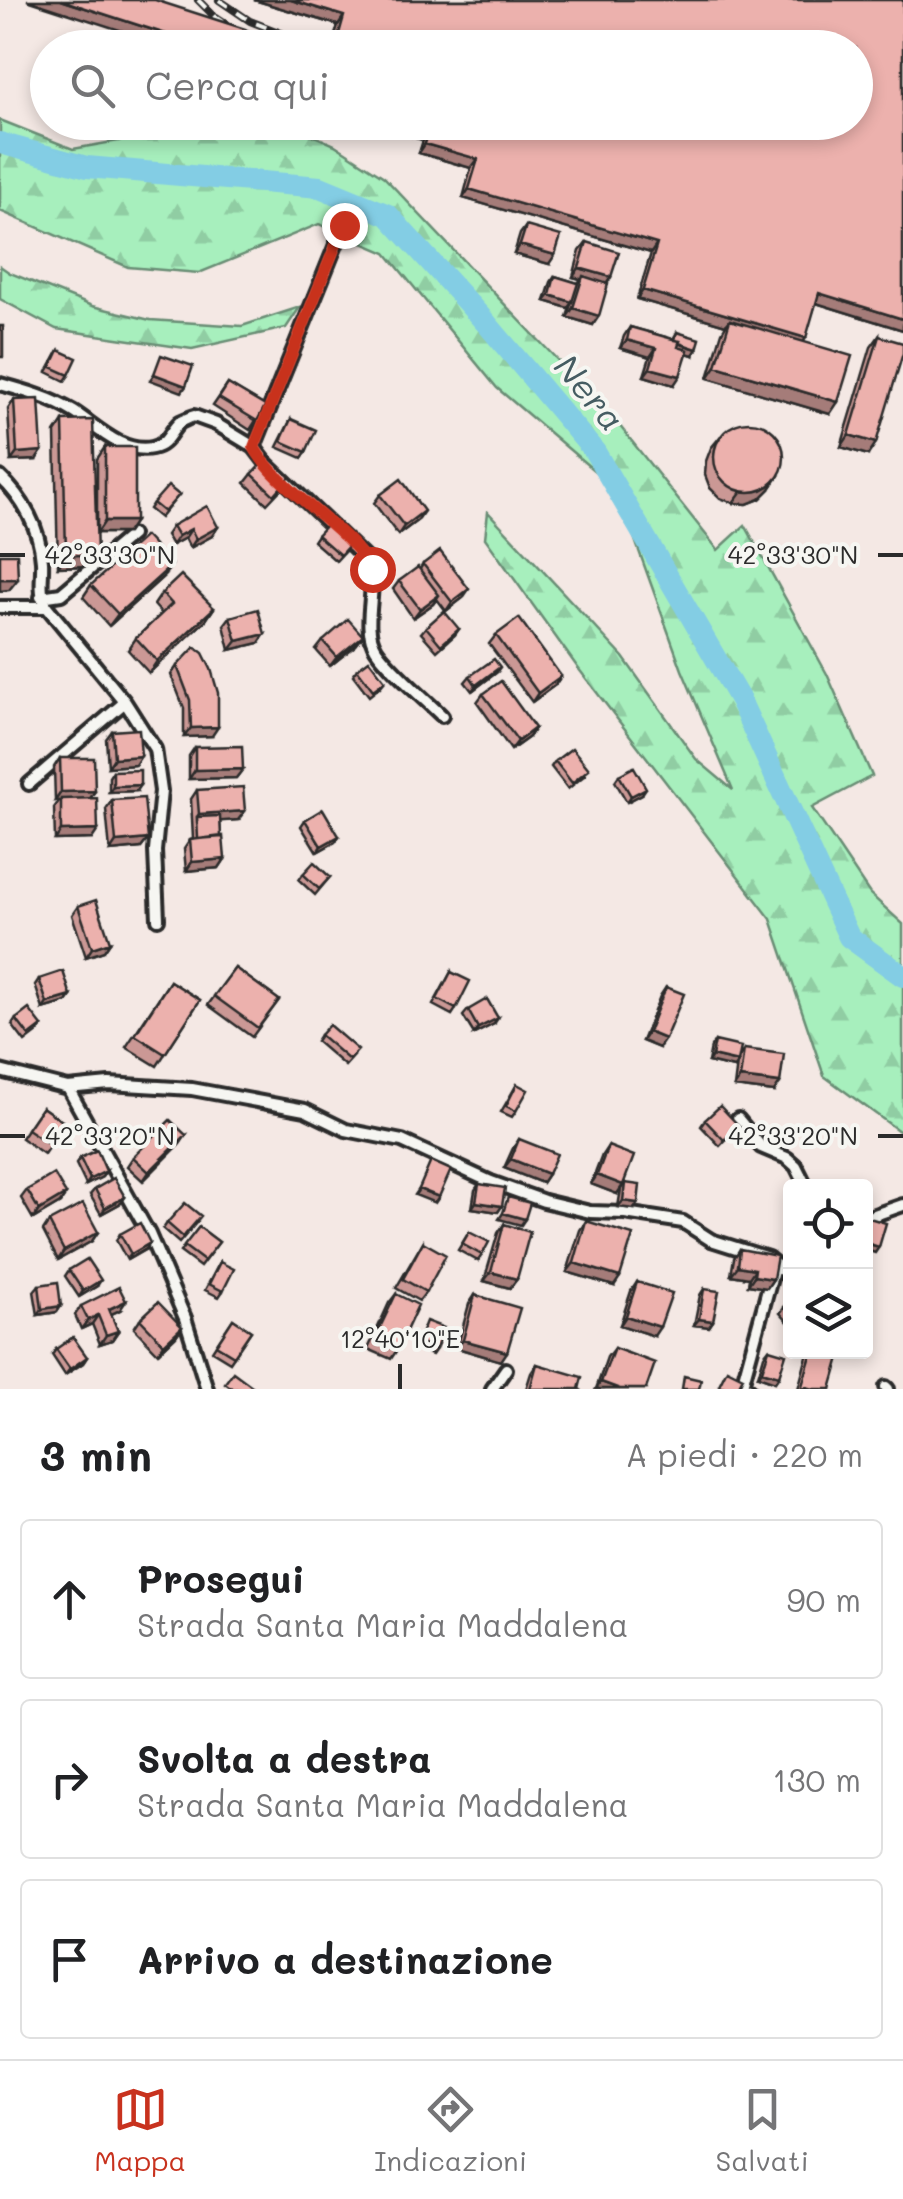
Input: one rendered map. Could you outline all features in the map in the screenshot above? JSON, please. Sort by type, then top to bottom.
[{"type":"street","points":[[254,447],[344,225]]},
{"type":"street","points":[[0,384],[38,395],[74,412],[106,435],[142,449],[155,448],[167,440],[180,422],[194,416],[254,447],[266,464],[365,558],[372,569],[370,626],[375,648],[442,716]]},
{"type":"street","points":[[0,478],[17,492],[32,522],[42,558],[44,602],[125,702],[154,749],[162,791],[154,851],[158,919]]},
{"type":"street","points":[[0,607],[44,602],[61,594],[131,535]]},
{"type":"street","points":[[29,784],[125,702]]},
{"type":"street","points":[[0,1070],[68,1088],[109,1084],[192,1090],[305,1110],[346,1130],[402,1141],[491,1182],[544,1200],[590,1212],[639,1214],[684,1222],[711,1240],[754,1252],[783,1270]]},
{"type":"street","points":[[68,1088],[149,1234],[185,1318],[207,1389]]},
{"type":"street","points":[[738,1119],[761,1147],[796,1166],[802,1179]]},
{"type":"street","points":[[873,1216],[903,1205]]},
{"type":"street","points":[[749,1389],[742,1385],[775,1265]]},
{"type":"street","points":[[492,1389],[506,1368]]},
{"type":"green space","points":[[0,120],[30,132],[30,140],[50,140],[73,149],[124,140],[324,140],[384,177],[619,425],[718,550],[745,525],[827,674],[872,776],[812,808],[870,894],[903,924],[903,1134],[824,1076],[771,919],[578,668],[485,538],[488,512],[623,657],[696,759],[733,790],[682,670],[617,490],[497,388],[386,253],[319,224],[199,273],[128,267],[0,211]]},
{"type":"green space","points":[[0,266],[92,306],[150,320],[242,326],[300,307],[286,328],[192,349],[56,329],[0,299]]},
{"type":"building","points":[[61,0],[155,0],[247,30],[154,30]]},
{"type":"building","points":[[291,0],[903,0],[903,319],[819,293],[806,338],[643,290],[657,244],[469,189],[478,159],[425,144],[426,140],[873,140],[873,30],[340,30],[344,16]]},
{"type":"building","points":[[526,226],[561,236],[555,255],[520,245]]},
{"type":"building","points":[[587,242],[619,252],[611,277],[579,268]]},
{"type":"building","points":[[555,276],[578,283],[572,302],[550,295]]},
{"type":"building","points":[[583,276],[608,284],[599,316],[573,308]]},
{"type":"building","points":[[730,320],[852,356],[838,402],[716,366]]},
{"type":"building","points":[[3,326],[3,357],[0,357]]},
{"type":"building","points":[[630,327],[680,341],[678,347],[688,350],[680,376],[650,368],[656,348],[627,340]]},
{"type":"building","points":[[677,332],[700,339],[697,349],[675,340]]},
{"type":"building","points":[[879,336],[903,343],[903,353],[876,443],[849,435]]},
{"type":"building","points":[[59,350],[77,358],[69,375],[51,367]]},
{"type":"building","points":[[161,355],[193,366],[186,386],[154,374]]},
{"type":"building","points":[[228,384],[265,406],[257,421],[219,398]]},
{"type":"building","points":[[39,399],[42,451],[17,453],[14,400]]},
{"type":"building","points":[[291,419],[316,430],[306,452],[281,441]]},
{"type":"building","points":[[93,420],[97,555],[66,555],[63,421]]},
{"type":"building","points":[[749,422],[774,432],[784,457],[774,482],[749,492],[724,482],[714,457],[724,432]]},
{"type":"building","points":[[105,447],[135,447],[135,521],[105,521]]},
{"type":"building","points":[[268,457],[290,477],[274,495],[252,474]]},
{"type":"building","points":[[401,479],[424,511],[404,526],[380,495]]},
{"type":"building","points":[[168,486],[179,495],[164,512],[153,503]]},
{"type":"building","points":[[207,506],[218,527],[196,539],[191,529],[178,536],[172,526]]},
{"type":"building","points":[[328,523],[351,543],[340,555],[317,535]]},
{"type":"building","points":[[145,536],[172,565],[118,614],[91,585]]},
{"type":"building","points":[[440,551],[469,589],[452,602],[423,564]]},
{"type":"building","points":[[0,554],[17,554],[18,579],[0,579]]},
{"type":"building","points":[[418,567],[439,595],[420,609],[399,581]]},
{"type":"building","points":[[181,575],[214,608],[157,661],[136,638],[172,604],[162,593]]},
{"type":"building","points":[[258,609],[265,634],[237,641],[230,617]]},
{"type":"building","points":[[444,611],[459,629],[441,645],[426,627]]},
{"type":"building","points":[[519,618],[561,676],[538,693],[496,635]]},
{"type":"building","points":[[348,619],[363,636],[337,657],[323,641]]},
{"type":"building","points":[[195,647],[211,669],[218,693],[218,727],[191,728],[190,700],[177,666]]},
{"type":"building","points":[[494,659],[500,667],[476,685],[470,676]]},
{"type":"building","points":[[369,660],[385,681],[373,690],[357,669]]},
{"type":"building","points":[[501,681],[535,728],[518,741],[483,694]]},
{"type":"building","points":[[139,729],[141,756],[114,758],[112,731]]},
{"type":"building","points":[[242,746],[243,769],[195,770],[195,747]]},
{"type":"building","points":[[572,748],[589,769],[572,783],[555,761]]},
{"type":"building","points":[[60,758],[94,758],[95,791],[61,792]]},
{"type":"building","points":[[634,767],[646,788],[631,796],[619,775]]},
{"type":"building","points":[[140,770],[140,785],[113,786],[113,771]]},
{"type":"building","points":[[243,787],[245,811],[199,814],[197,790]]},
{"type":"building","points":[[97,798],[98,830],[61,831],[61,799]]},
{"type":"building","points":[[144,798],[148,839],[116,842],[112,800]]},
{"type":"building","points":[[323,809],[339,836],[321,846],[305,820]]},
{"type":"building","points":[[220,816],[221,837],[198,839],[197,817]]},
{"type":"building","points":[[223,836],[225,859],[192,862],[190,840]]},
{"type":"building","points":[[314,862],[330,877],[319,889],[303,874]]},
{"type":"building","points":[[96,900],[110,942],[92,948],[78,906]]},
{"type":"building","points":[[235,968],[279,1000],[258,1028],[214,996]]},
{"type":"building","points":[[63,971],[71,996],[47,1003],[39,979]]},
{"type":"building","points":[[451,972],[470,981],[456,1009],[437,999]]},
{"type":"building","points":[[170,981],[200,1000],[165,1054],[135,1035]]},
{"type":"building","points":[[666,987],[684,994],[665,1039],[648,1032]]},
{"type":"building","points":[[487,999],[498,1018],[478,1028],[468,1010]]},
{"type":"building","points":[[29,1009],[42,1026],[29,1036],[16,1019]]},
{"type":"building","points":[[329,1025],[358,1050],[349,1060],[320,1035]]},
{"type":"building","points":[[715,1041],[741,1047],[738,1062],[712,1056]]},
{"type":"building","points":[[744,1049],[784,1054],[780,1083],[740,1078]]},
{"type":"building","points":[[517,1084],[528,1090],[516,1111],[506,1106]]},
{"type":"building","points":[[720,1106],[739,1126],[724,1140],[705,1120]]},
{"type":"building","points":[[42,1107],[65,1123],[51,1145],[27,1129]]},
{"type":"building","points":[[170,1120],[186,1135],[149,1172],[133,1157]]},
{"type":"building","points":[[519,1139],[557,1154],[548,1174],[511,1159]]},
{"type":"building","points":[[608,1146],[634,1156],[623,1185],[597,1175]]},
{"type":"building","points":[[97,1150],[106,1171],[90,1179],[80,1158]]},
{"type":"building","points":[[431,1161],[451,1170],[439,1197],[419,1189]]},
{"type":"building","points":[[54,1174],[66,1194],[39,1210],[27,1190]]},
{"type":"building","points":[[114,1178],[125,1197],[105,1208],[95,1189]]},
{"type":"building","points":[[625,1183],[640,1185],[638,1203],[623,1201]]},
{"type":"building","points":[[479,1184],[505,1188],[502,1206],[476,1202]]},
{"type":"building","points":[[508,1197],[530,1203],[525,1219],[503,1213]]},
{"type":"building","points":[[185,1203],[201,1216],[183,1237],[167,1223]]},
{"type":"building","points":[[83,1204],[98,1232],[64,1251],[49,1222]]},
{"type":"building","points":[[873,1219],[886,1223],[879,1247],[873,1245]]},
{"type":"building","points":[[586,1221],[633,1235],[620,1277],[574,1263]]},
{"type":"building","points":[[140,1223],[150,1243],[131,1254],[120,1234]]},
{"type":"building","points":[[504,1224],[530,1232],[517,1279],[491,1272]]},
{"type":"building","points":[[199,1227],[219,1242],[204,1261],[184,1246]]},
{"type":"building","points":[[469,1232],[489,1242],[482,1255],[462,1244]]},
{"type":"building","points":[[423,1242],[446,1255],[426,1292],[403,1279]]},
{"type":"building","points":[[740,1249],[777,1256],[773,1279],[754,1276],[755,1269],[738,1266]]},
{"type":"building","points":[[87,1259],[101,1280],[83,1291],[69,1270]]},
{"type":"building","points":[[220,1262],[234,1269],[223,1291],[209,1284]]},
{"type":"building","points":[[58,1282],[61,1306],[42,1309],[39,1285]]},
{"type":"building","points":[[637,1282],[672,1293],[660,1327],[626,1316]]},
{"type":"building","points":[[119,1287],[126,1301],[109,1309],[118,1331],[106,1335],[98,1315],[88,1320],[81,1306]]},
{"type":"building","points":[[704,1289],[719,1291],[713,1321],[699,1319]]},
{"type":"building","points":[[396,1294],[418,1305],[397,1350],[374,1340]]},
{"type":"building","points":[[475,1295],[520,1308],[507,1352],[463,1340]]},
{"type":"building","points":[[158,1302],[182,1327],[164,1344],[140,1319]]},
{"type":"building","points":[[233,1319],[251,1331],[234,1356],[216,1345]]},
{"type":"building","points":[[426,1321],[444,1328],[436,1349],[418,1342]]},
{"type":"building","points":[[73,1337],[87,1357],[70,1369],[56,1349]]},
{"type":"building","points":[[614,1348],[655,1363],[646,1389],[620,1389],[601,1382]]},
{"type":"building","points":[[769,1349],[783,1353],[779,1376],[762,1371]]},
{"type":"building","points":[[810,1359],[840,1359],[831,1389],[802,1386]]},
{"type":"building","points":[[537,1364],[582,1377],[579,1389],[530,1389]]},
{"type":"building","points":[[727,1369],[743,1377],[737,1389],[719,1385]]},
{"type":"building","points":[[233,1372],[256,1389],[233,1389],[225,1383]]},
{"type":"building","points":[[684,1376],[701,1380],[699,1389],[682,1389]]},
{"type":"waterway","name":"Nera","points":[[0,143],[87,167],[320,187],[388,215],[595,452],[740,700],[849,937],[903,976]]},
{"type":"railway","points":[[198,0],[235,30]]},
{"type":"railway","points":[[219,0],[250,21],[273,30]]},
{"type":"route","points":[[344,225],[254,447],[266,464],[348,539],[372,569]]}]
